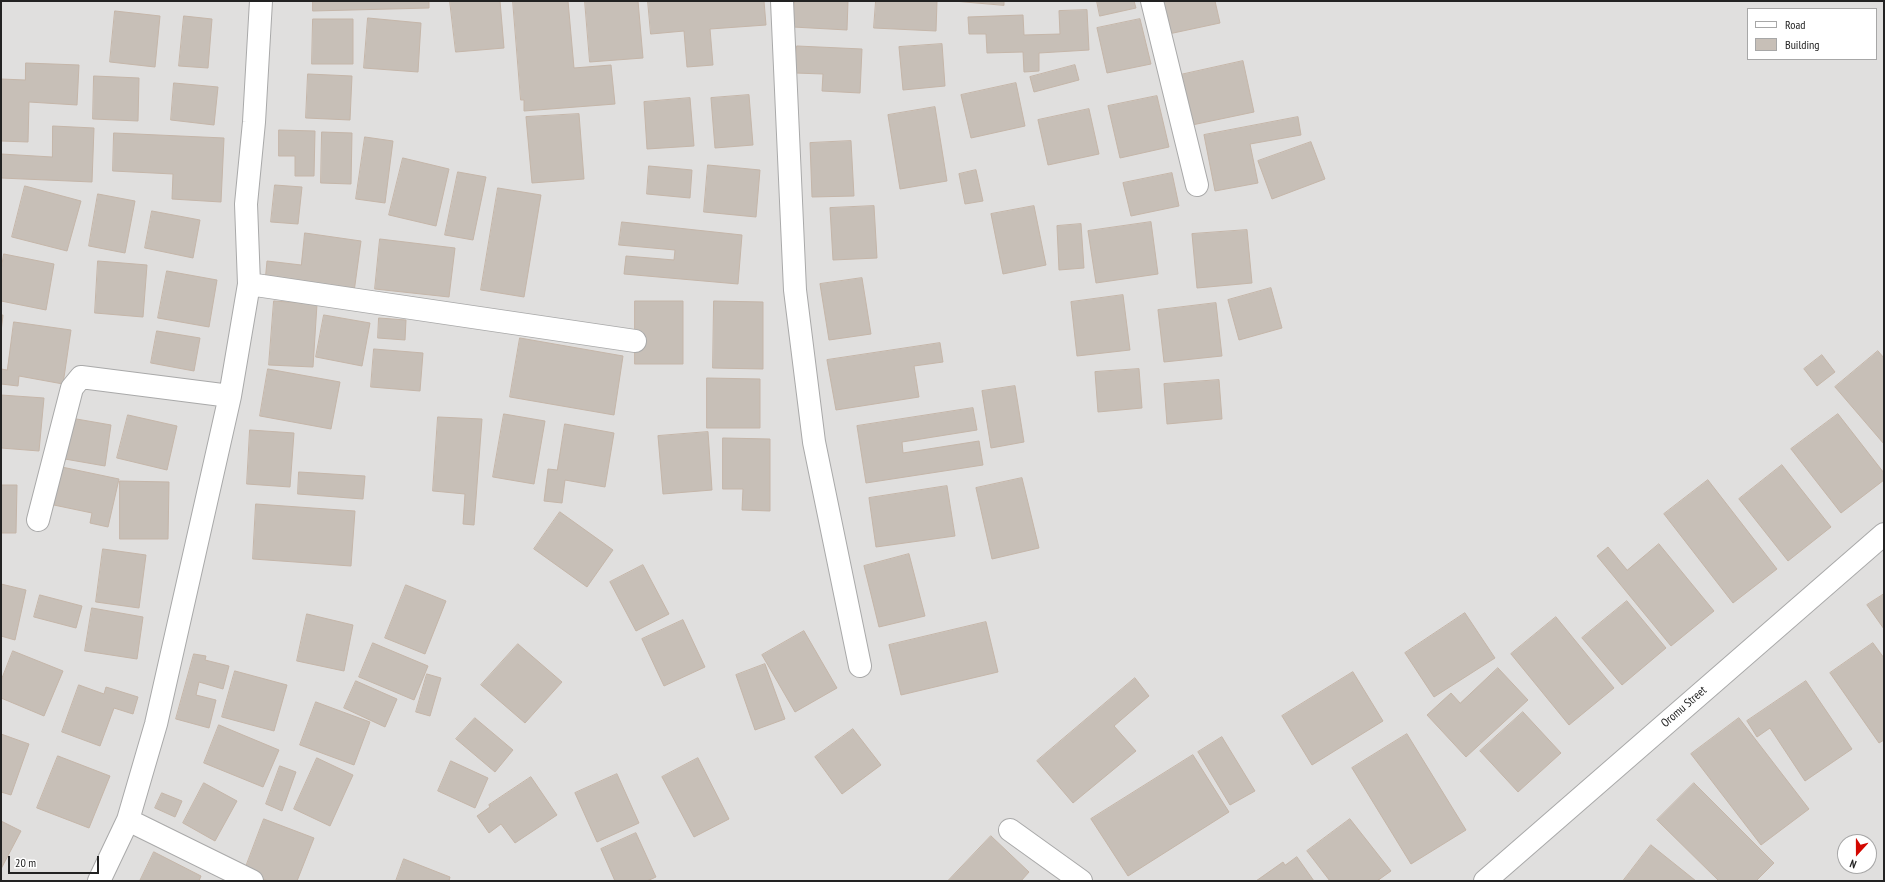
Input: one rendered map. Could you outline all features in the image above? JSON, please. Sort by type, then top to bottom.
[{"type":"street","points":[[99,881],[128,820],[156,724],[230,396],[250,284],[246,204],[254,122],[261,1]]},
{"type":"street","points":[[782,1],[795,290],[814,442],[860,666]]},
{"type":"street","points":[[1152,1],[1197,185]]},
{"type":"street","points":[[250,284],[635,341]]},
{"type":"street","points":[[38,520],[72,388],[81,378],[230,396]]},
{"type":"street","name":"Oromu Street","points":[[1485,881],[1884,534]]},
{"type":"street","points":[[128,820],[252,881]]},
{"type":"street","points":[[1010,830],[1081,881]]},
{"type":"shaded area","points":[[1,1],[1884,1],[1884,881],[1,881]]},
{"type":"building","points":[[313,1],[429,1],[429,8],[313,11]]},
{"type":"building","points":[[450,1],[500,1],[504,48],[456,52]]},
{"type":"building","points":[[513,1],[568,1],[574,68],[611,65],[615,104],[524,111],[524,100],[521,100]]},
{"type":"building","points":[[585,1],[638,1],[643,58],[590,62]]},
{"type":"building","points":[[648,1],[764,1],[766,25],[710,29],[713,65],[687,67],[684,31],[651,34]]},
{"type":"building","points":[[795,1],[848,1],[847,30],[793,27]]},
{"type":"building","points":[[876,1],[937,1],[936,31],[874,28]]},
{"type":"building","points":[[954,1],[1004,1],[1004,5]]},
{"type":"building","points":[[1097,1],[1134,1],[1136,8],[1100,16]]},
{"type":"building","points":[[1157,1],[1215,1],[1220,23],[1164,35]]},
{"type":"building","points":[[1087,10],[1089,50],[1039,53],[1039,71],[1024,72],[1023,52],[987,53],[986,34],[969,34],[968,17],[1023,15],[1024,35],[1060,34],[1059,11]]},
{"type":"building","points":[[115,11],[160,16],[155,67],[110,62]]},
{"type":"building","points":[[184,16],[212,19],[208,68],[179,66]]},
{"type":"building","points":[[368,18],[421,23],[418,72],[364,68]]},
{"type":"building","points":[[313,19],[353,19],[353,64],[312,64]]},
{"type":"building","points":[[1140,19],[1151,64],[1107,73],[1097,28]]},
{"type":"building","points":[[942,44],[945,86],[903,90],[899,47]]},
{"type":"building","points":[[797,46],[862,49],[860,93],[822,91],[823,74],[795,73]]},
{"type":"building","points":[[1243,61],[1254,112],[1192,125],[1180,75]]},
{"type":"building","points":[[26,63],[79,65],[77,105],[29,102],[28,142],[1,141],[1,79],[25,80]]},
{"type":"building","points":[[1075,65],[1079,80],[1034,92],[1030,77]]},
{"type":"building","points":[[308,74],[352,76],[350,120],[306,118]]},
{"type":"building","points":[[94,76],[139,78],[138,121],[93,119]]},
{"type":"building","points":[[174,83],[218,87],[214,125],[171,120]]},
{"type":"building","points":[[1016,83],[1025,126],[971,138],[961,95]]},
{"type":"building","points":[[749,95],[753,145],[715,148],[711,98]]},
{"type":"building","points":[[1157,96],[1169,147],[1120,158],[1108,106]]},
{"type":"building","points":[[690,98],[694,146],[647,149],[644,102]]},
{"type":"building","points":[[935,107],[947,181],[900,189],[888,115]]},
{"type":"building","points":[[1089,109],[1099,154],[1048,165],[1038,120]]},
{"type":"building","points":[[579,114],[584,179],[532,183],[526,117]]},
{"type":"building","points":[[1298,117],[1301,135],[1250,144],[1258,183],[1215,191],[1204,135]]},
{"type":"building","points":[[53,126],[94,128],[92,182],[1,178],[1,154],[52,157]]},
{"type":"building","points":[[279,130],[315,131],[314,176],[295,176],[295,156],[279,156]]},
{"type":"building","points":[[322,132],[352,133],[351,184],[321,183]]},
{"type":"building","points":[[114,133],[224,138],[221,202],[172,199],[173,174],[113,171]]},
{"type":"building","points":[[365,137],[393,141],[385,203],[356,199]]},
{"type":"building","points":[[851,141],[854,196],[812,197],[810,143]]},
{"type":"building","points":[[1311,142],[1325,179],[1272,199],[1258,161]]},
{"type":"building","points":[[403,158],[449,169],[436,226],[389,215]]},
{"type":"building","points":[[708,165],[760,170],[756,217],[704,212]]},
{"type":"building","points":[[649,166],[692,170],[690,198],[647,194]]},
{"type":"building","points":[[976,170],[983,201],[965,204],[959,174]]},
{"type":"building","points":[[458,172],[486,177],[473,240],[445,235]]},
{"type":"building","points":[[1172,173],[1179,206],[1131,216],[1123,183]]},
{"type":"building","points":[[275,185],[302,187],[298,224],[271,222]]},
{"type":"building","points":[[25,186],[81,201],[67,251],[12,237]]},
{"type":"building","points":[[498,188],[541,195],[524,297],[481,290]]},
{"type":"building","points":[[98,194],[135,201],[125,253],[89,246]]},
{"type":"building","points":[[874,206],[877,258],[833,260],[830,208]]},
{"type":"building","points":[[1034,206],[1046,265],[1003,274],[991,214]]},
{"type":"building","points":[[152,211],[200,220],[193,258],[145,248]]},
{"type":"building","points":[[622,222],[742,235],[738,284],[624,274],[626,256],[674,260],[675,250],[619,245]]},
{"type":"building","points":[[1151,222],[1158,274],[1096,283],[1088,231]]},
{"type":"building","points":[[1081,224],[1084,268],[1059,270],[1057,226]]},
{"type":"building","points":[[1247,230],[1252,283],[1197,288],[1192,234]]},
{"type":"building","points":[[305,233],[361,241],[354,292],[265,282],[267,261],[301,265]]},
{"type":"building","points":[[380,239],[455,248],[449,297],[375,289]]},
{"type":"building","points":[[4,254],[54,264],[46,310],[1,301],[1,271]]},
{"type":"building","points":[[98,261],[147,265],[143,317],[95,313]]},
{"type":"building","points":[[167,271],[217,280],[209,327],[158,318]]},
{"type":"building","points":[[862,278],[871,334],[829,340],[820,284]]},
{"type":"building","points":[[1271,288],[1282,328],[1239,340],[1228,300]]},
{"type":"building","points":[[1123,295],[1130,350],[1077,356],[1071,302]]},
{"type":"building","points":[[274,301],[317,304],[313,367],[269,365]]},
{"type":"building","points":[[635,301],[683,301],[683,364],[635,364]]},
{"type":"building","points":[[714,301],[763,302],[763,369],[713,368]]},
{"type":"building","points":[[1216,303],[1222,356],[1164,362],[1158,310]]},
{"type":"building","points":[[1,315],[3,315],[1,332]]},
{"type":"building","points":[[324,315],[370,323],[362,366],[316,357]]},
{"type":"building","points":[[379,318],[406,320],[405,340],[378,338]]},
{"type":"building","points":[[14,322],[71,330],[63,384],[19,376],[18,386],[1,384],[1,369],[7,370]]},
{"type":"building","points":[[157,331],[200,338],[194,371],[151,363]]},
{"type":"building","points":[[520,338],[623,356],[614,415],[510,397]]},
{"type":"building","points":[[940,343],[943,362],[914,366],[919,397],[836,410],[827,360]]},
{"type":"building","points":[[374,349],[423,353],[420,391],[371,387]]},
{"type":"building","points":[[1878,351],[1884,358],[1884,444],[1835,387]]},
{"type":"building","points":[[1822,355],[1835,372],[1817,386],[1804,369]]},
{"type":"building","points":[[268,369],[340,382],[331,429],[260,416]]},
{"type":"building","points":[[1139,369],[1142,408],[1098,412],[1095,372]]},
{"type":"building","points":[[707,378],[760,379],[760,428],[707,428]]},
{"type":"building","points":[[1219,380],[1222,419],[1167,424],[1164,384]]},
{"type":"building","points":[[1015,386],[1024,442],[991,448],[982,391]]},
{"type":"building","points":[[1,395],[44,398],[39,451],[1,448]]},
{"type":"building","points":[[973,408],[977,430],[902,442],[903,453],[979,441],[983,465],[866,483],[857,426]]},
{"type":"building","points":[[504,414],[545,421],[534,484],[493,477]]},
{"type":"building","points":[[1838,414],[1884,473],[1884,480],[1841,513],[1791,449]]},
{"type":"building","points":[[128,415],[177,426],[167,470],[117,458]]},
{"type":"building","points":[[65,417],[111,425],[105,466],[59,458]]},
{"type":"building","points":[[438,417],[482,419],[474,525],[463,524],[465,494],[433,491]]},
{"type":"building","points":[[565,424],[614,433],[605,487],[565,480],[562,503],[544,501],[548,469],[557,470]]},
{"type":"building","points":[[250,430],[294,433],[290,487],[247,484]]},
{"type":"building","points":[[708,432],[712,490],[663,494],[658,436]]},
{"type":"building","points":[[723,438],[770,439],[770,511],[742,510],[743,489],[723,489]]},
{"type":"building","points":[[1782,465],[1831,527],[1788,561],[1739,499]]},
{"type":"building","points":[[57,466],[119,479],[108,527],[90,523],[92,513],[49,504]]},
{"type":"building","points":[[299,472],[365,476],[363,499],[298,494]]},
{"type":"building","points":[[1022,478],[1039,548],[992,559],[976,488]]},
{"type":"building","points":[[1708,480],[1777,569],[1733,603],[1664,514]]},
{"type":"building","points":[[120,481],[169,482],[168,539],[120,539]]},
{"type":"building","points":[[1,485],[17,485],[16,533],[1,533]]},
{"type":"building","points":[[947,486],[955,536],[876,547],[869,498]]},
{"type":"building","points":[[256,504],[355,511],[351,566],[253,559]]},
{"type":"building","points":[[560,512],[613,550],[587,587],[534,549]]},
{"type":"building","points":[[1659,544],[1714,611],[1671,646],[1597,556],[1608,547],[1627,570]]},
{"type":"building","points":[[103,549],[146,555],[139,608],[96,602]]},
{"type":"building","points":[[909,554],[925,616],[879,627],[864,566]]},
{"type":"building","points":[[643,565],[669,614],[636,631],[610,582]]},
{"type":"building","points":[[1,584],[26,590],[15,640],[1,636]]},
{"type":"building","points":[[406,585],[446,601],[425,654],[385,638]]},
{"type":"building","points":[[1884,594],[1884,629],[1867,605]]},
{"type":"building","points":[[40,595],[82,606],[76,628],[34,617]]},
{"type":"building","points":[[1627,601],[1666,648],[1622,685],[1582,638]]},
{"type":"building","points":[[92,608],[143,617],[137,659],[85,651]]},
{"type":"building","points":[[1465,613],[1495,658],[1434,697],[1405,653]]},
{"type":"building","points":[[307,614],[353,625],[344,671],[297,661]]},
{"type":"building","points":[[1556,617],[1614,688],[1569,725],[1511,654]]},
{"type":"building","points":[[683,620],[705,667],[664,686],[642,639]]},
{"type":"building","points":[[986,622],[998,672],[901,695],[889,645]]},
{"type":"building","points":[[804,631],[837,688],[795,712],[762,655]]},
{"type":"building","points":[[373,643],[428,666],[414,700],[359,677]]},
{"type":"building","points":[[1873,643],[1884,658],[1884,740],[1879,743],[1830,673]]},
{"type":"building","points":[[518,644],[562,682],[525,723],[481,685]]},
{"type":"building","points":[[13,651],[63,671],[44,716],[1,698],[1,681]]},
{"type":"building","points":[[194,654],[206,656],[205,660],[229,666],[223,689],[199,682],[196,695],[216,700],[209,728],[176,719]]},
{"type":"building","points":[[765,664],[785,719],[755,730],[736,675]]},
{"type":"building","points":[[1498,668],[1528,700],[1466,757],[1427,715],[1451,693],[1460,703]]},
{"type":"building","points":[[235,671],[287,685],[274,731],[222,717]]},
{"type":"building","points":[[1353,672],[1383,721],[1312,765],[1282,716]]},
{"type":"building","points":[[427,674],[441,678],[430,716],[416,712]]},
{"type":"building","points":[[1135,678],[1149,696],[1114,726],[1136,751],[1073,803],[1037,761]]},
{"type":"building","points":[[356,681],[397,699],[385,727],[344,708]]},
{"type":"building","points":[[1806,681],[1852,749],[1805,781],[1770,728],[1757,737],[1747,721]]},
{"type":"building","points":[[79,685],[104,694],[106,687],[138,697],[133,714],[114,708],[100,746],[62,732]]},
{"type":"building","points":[[316,702],[370,722],[354,765],[300,745]]},
{"type":"building","points":[[1523,712],[1561,753],[1518,792],[1480,751]]},
{"type":"building","points":[[475,718],[513,750],[495,772],[456,739]]},
{"type":"building","points":[[1739,718],[1809,809],[1761,845],[1691,754]]},
{"type":"building","points":[[219,725],[279,750],[263,787],[204,763]]},
{"type":"building","points":[[853,729],[881,765],[842,794],[815,757]]},
{"type":"building","points":[[1,734],[29,744],[11,795],[1,792]]},
{"type":"building","points":[[1407,734],[1466,830],[1411,864],[1352,768]]},
{"type":"building","points":[[1222,737],[1255,791],[1230,805],[1198,752]]},
{"type":"building","points":[[1193,755],[1229,812],[1128,876],[1091,819]]},
{"type":"building","points":[[58,756],[110,776],[89,828],[37,808]]},
{"type":"building","points":[[317,758],[353,775],[330,826],[294,809]]},
{"type":"building","points":[[698,758],[729,819],[694,837],[662,777]]},
{"type":"building","points":[[451,761],[488,778],[475,808],[438,791]]},
{"type":"building","points":[[280,766],[296,772],[282,811],[266,804]]},
{"type":"building","points":[[617,774],[639,823],[597,842],[575,793]]},
{"type":"building","points":[[531,777],[557,815],[515,843],[501,824],[489,833],[477,816],[490,807],[489,805]]},
{"type":"building","points":[[204,783],[237,801],[215,841],[183,823]]},
{"type":"building","points":[[1694,783],[1774,863],[1756,881],[1719,881],[1657,820]]},
{"type":"building","points":[[162,793],[182,801],[175,817],[155,808]]},
{"type":"building","points":[[264,819],[314,838],[297,881],[268,881],[244,872]]},
{"type":"building","points":[[1350,819],[1391,871],[1377,881],[1330,881],[1307,851]]},
{"type":"building","points":[[1,821],[21,831],[1,869]]},
{"type":"building","points":[[636,833],[656,877],[647,881],[615,881],[601,849]]},
{"type":"building","points":[[991,836],[1029,872],[1021,881],[948,881]]},
{"type":"building","points":[[1651,845],[1696,881],[1623,881]]},
{"type":"building","points":[[154,852],[201,876],[199,881],[140,881]]},
{"type":"building","points":[[1297,857],[1314,881],[1256,881],[1283,862],[1285,865]]},
{"type":"building","points":[[404,859],[450,877],[449,881],[396,881]]}]
